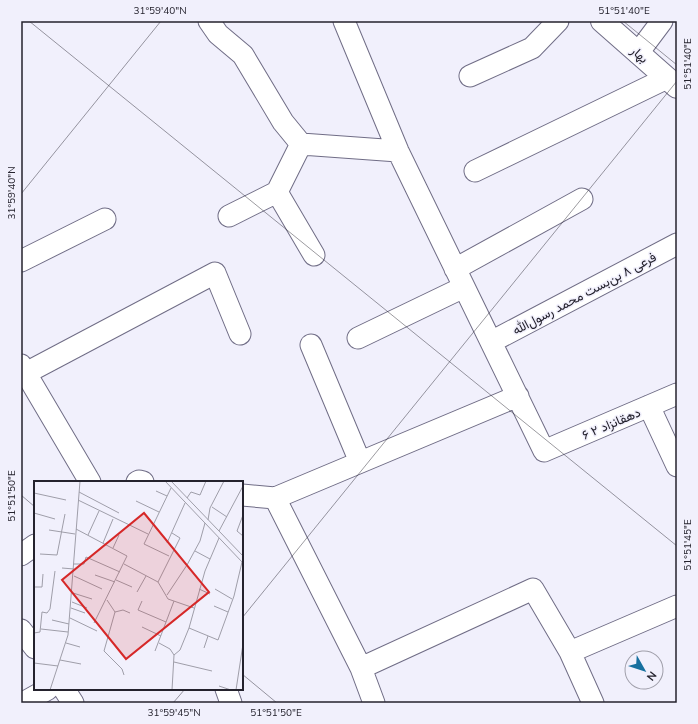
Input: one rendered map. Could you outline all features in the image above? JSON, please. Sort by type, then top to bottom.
[{"type":"street","points":[[209,21],[218,34],[243,55],[283,122],[300,144],[398,151]]},
{"type":"street","points":[[243,496],[275,498],[518,396],[398,151],[344,21]]},
{"type":"street","points":[[470,76],[532,48],[558,21]]},
{"type":"street","name":"بهار","points":[[602,21],[672,83]]},
{"type":"street","points":[[638,53],[662,21]]},
{"type":"street","points":[[475,171],[672,83]]},
{"type":"street","points":[[229,216],[277,192],[300,144]]},
{"type":"street","points":[[277,192],[314,255]]},
{"type":"street","points":[[358,338],[460,278],[582,199]]},
{"type":"street","points":[[21,261],[105,219]]},
{"type":"street","name":"فرعی ۸ بن‌بست محمد رسول‌الله","points":[[491,342],[677,244]]},
{"type":"street","points":[[89,481],[23,369],[215,273],[240,334]]},
{"type":"street","points":[[311,345],[360,462]]},
{"type":"street","name":"۶ دهقانزاد ۲","points":[[518,396],[544,451],[677,394]]},
{"type":"street","points":[[649,406],[677,466]]},
{"type":"street","points":[[275,498],[361,668],[374,703]]},
{"type":"street","points":[[21,554],[34,546]]},
{"type":"street","points":[[361,668],[534,589],[570,652],[593,703]]},
{"type":"street","points":[[570,652],[677,606]]},
{"type":"street","points":[[21,630],[34,647]]},
{"type":"street","points":[[23,703],[46,690]]},
{"type":"street","points":[[65,690],[73,703]]},
{"type":"street","points":[[226,690],[231,703]]}]
